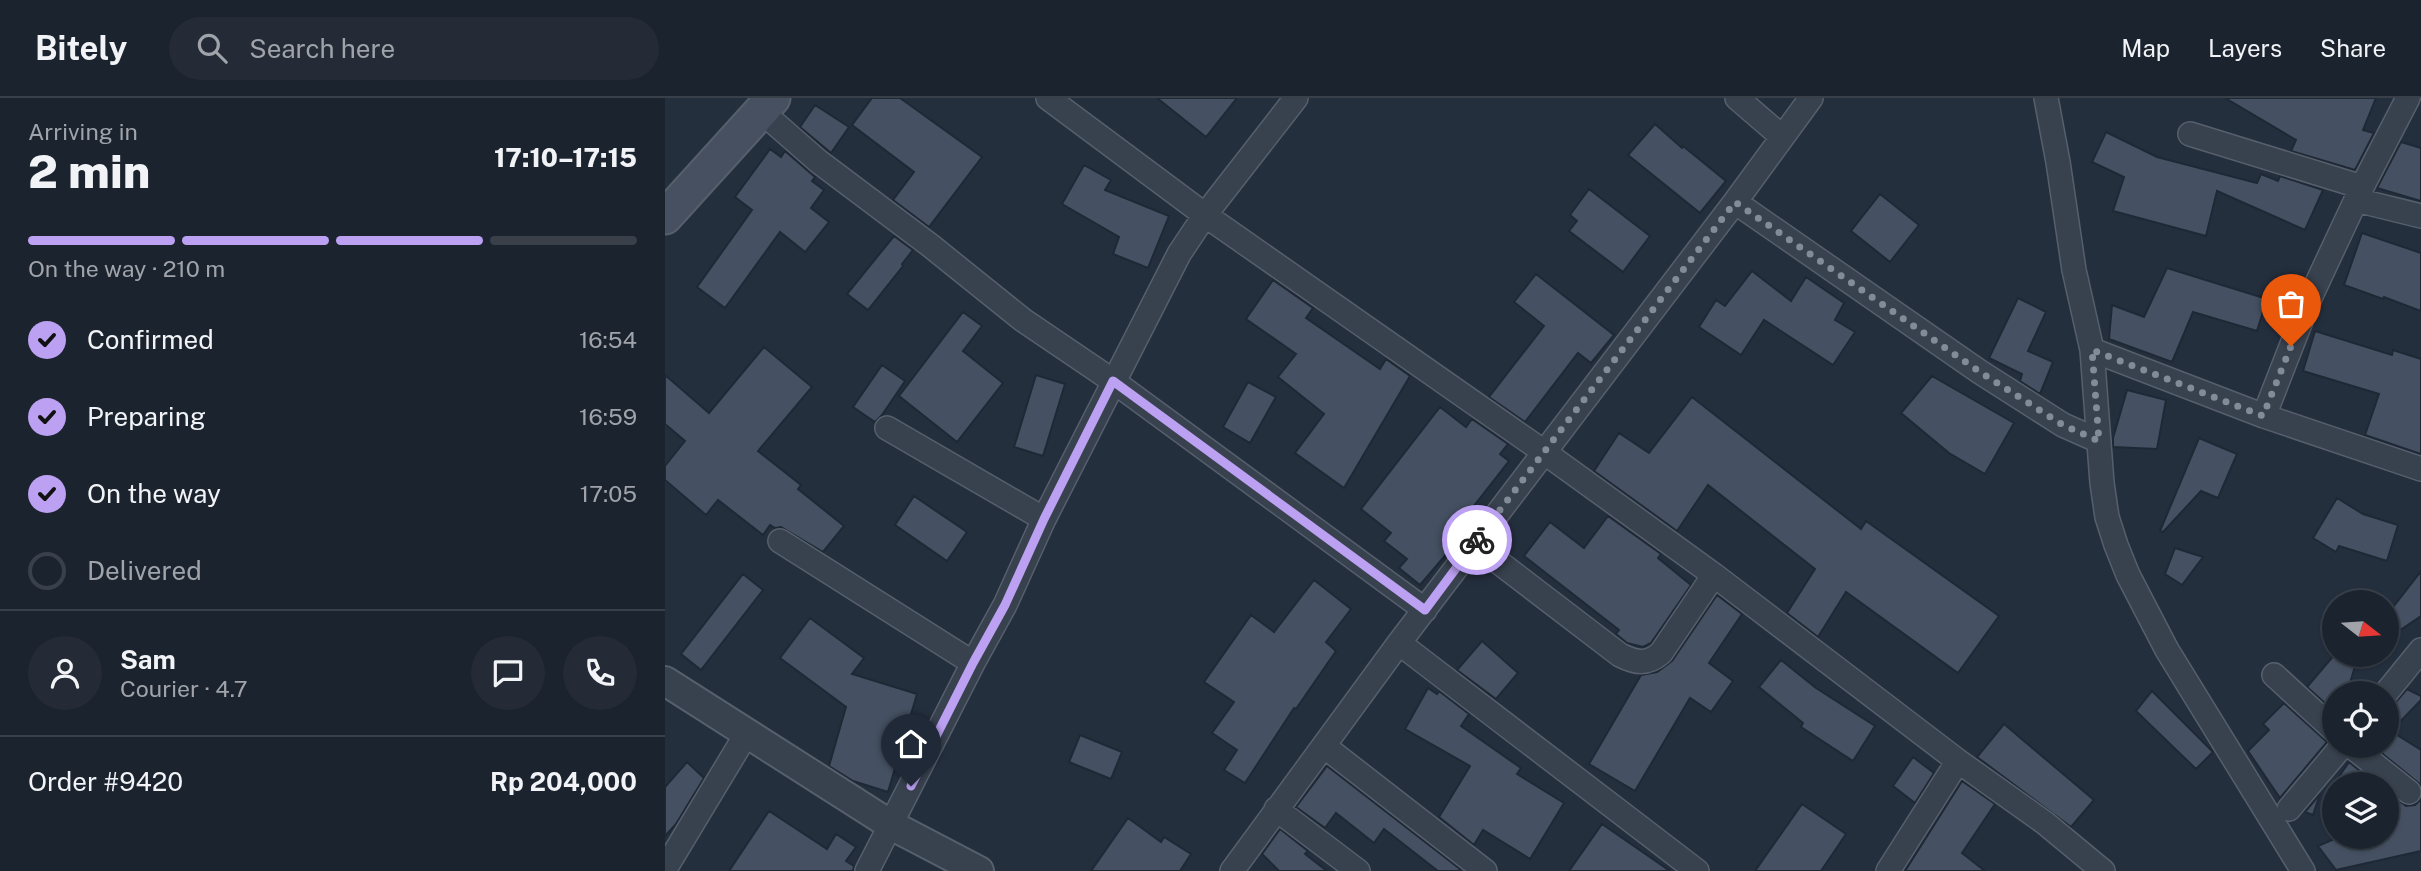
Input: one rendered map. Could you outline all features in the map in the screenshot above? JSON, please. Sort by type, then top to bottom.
[{"type":"main road","points":[[665,217],[768,105]]},
{"type":"street","points":[[1048,98],[1205,215],[1544,452],[1714,575],[1958,761],[2046,823],[2103,871]]},
{"type":"street","points":[[867,871],[1005,605],[1044,519],[1179,254],[1205,215],[1296,98]]},
{"type":"street","points":[[1737,98],[1781,136]]},
{"type":"street","points":[[1232,871],[1399,643],[1811,98]]},
{"type":"street","points":[[2046,98],[2074,271],[2092,350],[2107,517],[2127,575],[2167,650],[2303,871]]},
{"type":"street","points":[[2263,416],[2310,298],[2359,193],[2409,98]]},
{"type":"street","points":[[768,105],[818,161],[1023,320],[1113,381],[1425,610]]},
{"type":"street","points":[[2190,134],[2421,216]]},
{"type":"street","points":[[1735,202],[1980,372],[2063,425],[2099,441]]},
{"type":"street","points":[[2092,350],[2263,416],[2421,469]]},
{"type":"street","points":[[887,428],[1044,519]]},
{"type":"street","points":[[781,541],[973,663]]},
{"type":"street","points":[[1475,544],[1620,655],[1632,661],[1653,660],[1661,653],[1714,575]]},
{"type":"street","points":[[1399,643],[1697,871]]},
{"type":"street","points":[[2398,681],[2417,662]]},
{"type":"street","points":[[2274,675],[2322,719]]},
{"type":"street","points":[[665,681],[891,825],[979,871]]},
{"type":"street","points":[[665,869],[747,733]]},
{"type":"street","points":[[1324,746],[1485,871]]},
{"type":"street","points":[[2290,809],[2332,758]]},
{"type":"street","points":[[2366,758],[2409,792]]},
{"type":"street","points":[[1893,869],[1958,761]]},
{"type":"street","points":[[1276,809],[1358,871]]},
{"type":"building","points":[[872,98],[900,98],[982,157],[929,227],[893,200],[914,172],[852,125]]},
{"type":"building","points":[[1157,98],[1237,98],[1206,137]]},
{"type":"building","points":[[2225,98],[2376,98],[2363,130],[2374,133],[2355,170],[2291,151],[2296,140]]},
{"type":"building","points":[[815,105],[849,127],[831,153],[800,127]]},
{"type":"building","points":[[1655,124],[1726,181],[1700,213],[1628,155]]},
{"type":"building","points":[[2106,132],[2157,157],[2257,183],[2261,174],[2278,181],[2280,176],[2323,190],[2305,230],[2217,191],[2206,236],[2113,211],[2124,177],[2092,162]]},
{"type":"building","points":[[2401,142],[2421,148],[2421,201],[2377,188]]},
{"type":"building","points":[[770,149],[781,157],[785,151],[815,177],[812,181],[824,190],[811,208],[829,222],[805,252],[780,232],[725,308],[697,287],[752,210],[735,197]]},
{"type":"building","points":[[1084,165],[1111,180],[1105,190],[1169,216],[1148,268],[1113,254],[1119,237],[1062,204]]},
{"type":"building","points":[[1589,189],[1650,236],[1623,272],[1569,231],[1577,221],[1570,215]]},
{"type":"building","points":[[1880,194],[1919,225],[1890,262],[1851,231]]},
{"type":"building","points":[[2362,233],[2421,253],[2421,311],[2344,285]]},
{"type":"building","points":[[894,236],[913,250],[868,310],[847,294]]},
{"type":"building","points":[[2167,268],[2267,299],[2257,331],[2193,312],[2172,362],[2109,339],[2112,305],[2144,317]]},
{"type":"building","points":[[1752,271],[1791,301],[1806,277],[1844,303],[1835,320],[1855,332],[1833,365],[1764,320],[1741,355],[1699,327],[1716,300],[1725,306]]},
{"type":"building","points":[[1536,274],[1614,335],[1591,363],[1578,353],[1525,422],[1489,397],[1544,326],[1514,302]]},
{"type":"building","points":[[1273,280],[1313,308],[1306,318],[1380,369],[1386,359],[1410,376],[1344,488],[1295,453],[1324,414],[1278,377],[1296,354],[1246,319]]},
{"type":"building","points":[[2018,298],[2046,312],[2028,351],[2053,362],[2040,394],[2020,381],[2022,374],[1989,358]]},
{"type":"building","points":[[963,312],[982,326],[963,351],[1003,383],[957,442],[899,396]]},
{"type":"building","points":[[2315,331],[2392,355],[2393,350],[2421,359],[2421,454],[2365,435],[2379,394],[2303,371]]},
{"type":"building","points":[[764,347],[812,387],[758,451],[801,485],[798,489],[844,526],[823,552],[781,527],[770,525],[763,535],[718,500],[706,515],[665,480],[665,466],[685,441],[665,424],[665,375],[709,413]]},
{"type":"building","points":[[882,365],[905,381],[875,422],[853,407]]},
{"type":"building","points":[[1036,375],[1065,384],[1043,456],[1014,447]]},
{"type":"building","points":[[1932,376],[2014,423],[1985,474],[1949,453],[1901,413]]},
{"type":"building","points":[[1248,382],[1276,397],[1250,443],[1223,427]]},
{"type":"building","points":[[2127,390],[2166,400],[2157,449],[2113,447],[2113,438]]},
{"type":"building","points":[[1692,397],[1861,529],[1866,521],[1999,616],[1958,673],[1846,592],[1818,637],[1787,613],[1815,569],[1708,485],[1677,531],[1594,471],[1619,433],[1649,453]]},
{"type":"building","points":[[1440,407],[1466,427],[1472,419],[1508,444],[1500,454],[1509,461],[1459,525],[1466,531],[1420,585],[1399,568],[1407,559],[1384,541],[1391,533],[1361,509]]},
{"type":"building","points":[[2199,438],[2237,454],[2218,498],[2201,491],[2163,532],[2160,531]]},
{"type":"building","points":[[914,496],[967,532],[947,561],[895,525]]},
{"type":"building","points":[[2337,498],[2363,514],[2398,525],[2387,561],[2339,546],[2336,552],[2313,538]]},
{"type":"building","points":[[1608,516],[1661,554],[1658,558],[1691,585],[1651,643],[1643,647],[1627,643],[1616,634],[1619,630],[1524,556],[1550,522],[1584,548]]},
{"type":"building","points":[[2175,548],[2203,557],[2182,585],[2165,574]]},
{"type":"building","points":[[2421,571],[2421,616],[2399,631],[2399,599]]},
{"type":"building","points":[[743,574],[763,590],[701,670],[681,654]]},
{"type":"building","points":[[1314,580],[1351,609],[1326,642],[1336,651],[1296,709],[1294,708],[1245,783],[1224,770],[1237,750],[1212,733],[1234,702],[1204,682],[1251,615],[1274,632]]},
{"type":"building","points":[[1717,595],[1742,614],[1709,663],[1733,681],[1711,712],[1690,698],[1635,791],[1589,764],[1641,675],[1657,672],[1672,661]]},
{"type":"building","points":[[810,618],[864,658],[852,674],[917,694],[888,792],[853,781],[829,766],[846,707],[780,658]]},
{"type":"building","points":[[1482,641],[1518,673],[1496,699],[1457,670]]},
{"type":"building","points":[[1781,660],[1816,688],[1875,726],[1853,761],[1801,727],[1803,723],[1759,687]]},
{"type":"building","points":[[2324,667],[2355,667],[2351,681],[2322,681],[2322,700],[2307,687]]},
{"type":"building","points":[[1428,688],[1437,694],[1439,691],[1469,714],[1461,726],[1521,768],[1517,774],[1564,803],[1530,859],[1483,830],[1474,845],[1439,817],[1470,766],[1405,729]]},
{"type":"building","points":[[2407,689],[2421,696],[2421,700],[2399,723],[2399,698]]},
{"type":"building","points":[[2152,691],[2213,752],[2196,769],[2136,711]]},
{"type":"building","points":[[2284,703],[2322,737],[2322,748],[2280,798],[2248,751],[2269,730],[2263,724]]},
{"type":"building","points":[[2004,724],[2094,800],[2071,827],[1977,757]]},
{"type":"building","points":[[1080,735],[1122,752],[1111,779],[1069,762]]},
{"type":"building","points":[[2399,736],[2421,750],[2421,785],[2388,758],[2399,758]]},
{"type":"building","points":[[1913,757],[1934,773],[1915,803],[1893,786]]},
{"type":"building","points":[[687,762],[704,778],[676,824],[665,836],[665,787]]},
{"type":"building","points":[[2349,762],[2361,772],[2342,772]]},
{"type":"building","points":[[1327,766],[1460,869],[1459,871],[1438,871],[1384,829],[1374,843],[1336,813],[1325,828],[1296,807]]},
{"type":"building","points":[[1962,781],[1995,804],[1962,853],[1985,871],[1905,871]]},
{"type":"building","points":[[2320,794],[2313,815],[2305,812]]},
{"type":"building","points":[[2421,799],[2421,851],[2336,870],[2318,846],[2322,844],[2322,849],[2399,849],[2399,801],[2406,806],[2415,805]]},
{"type":"building","points":[[1802,804],[1846,834],[1821,871],[1755,871]]},
{"type":"building","points":[[769,811],[827,849],[836,834],[856,847],[846,861],[854,866],[853,871],[729,871]]},
{"type":"building","points":[[1128,818],[1161,842],[1164,837],[1191,854],[1180,871],[1091,871]]},
{"type":"building","points":[[1602,824],[1670,871],[1569,871]]},
{"type":"building","points":[[1280,829],[1308,851],[1305,854],[1327,871],[1279,871],[1262,854]]},
{"type":"way so far","points":[[1477,540],[1735,202],[1980,372],[2063,425],[2099,441],[2092,350],[2263,416],[2291,346]]},
{"type":"route","points":[[911,786],[1005,605],[1044,519],[1113,381],[1425,610],[1477,540]]}]
